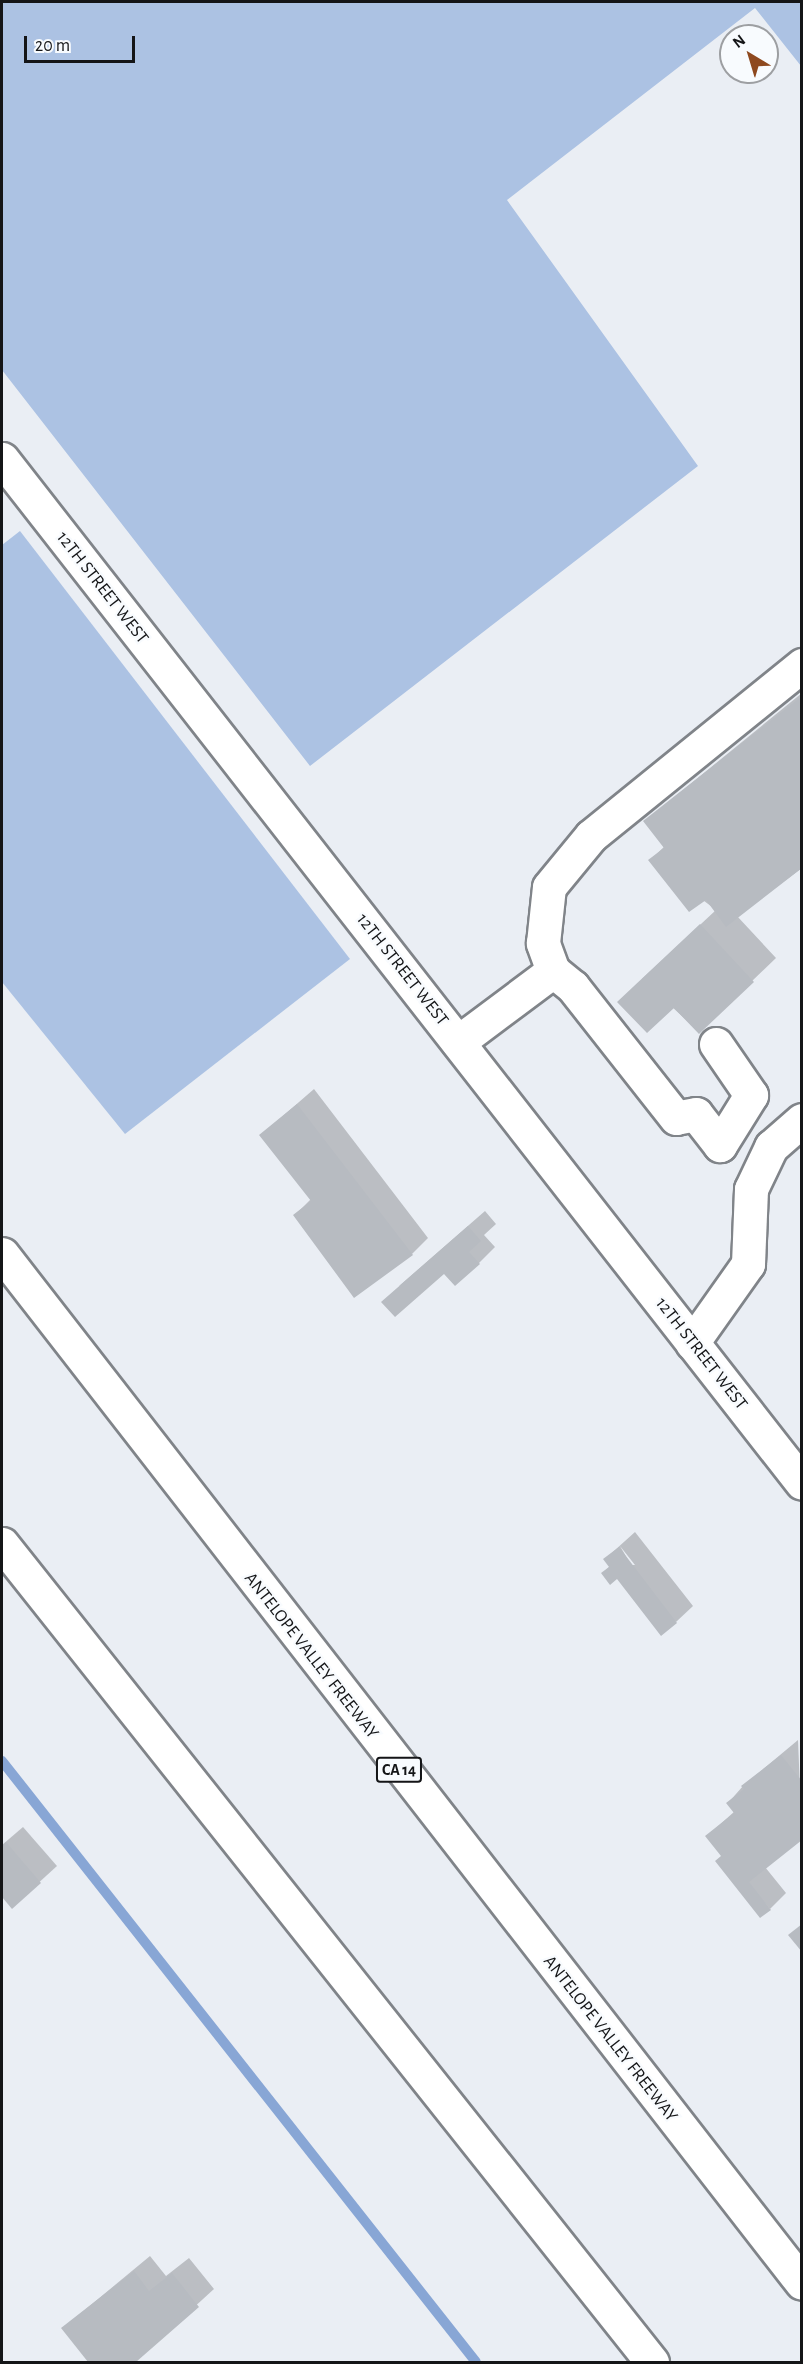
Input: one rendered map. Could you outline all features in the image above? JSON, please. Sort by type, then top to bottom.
[{"type":"main road","name":"12TH STREET WEST","points":[[2,459],[801,1483]]},
{"type":"main road","points":[[751,1189],[696,1114],[676,1118],[573,987],[553,971],[543,943],[549,887],[591,836],[801,665]]},
{"type":"main road","points":[[458,1042],[553,971]]},
{"type":"main road","points":[[716,1044],[751,1095],[720,1145],[717,1141]]},
{"type":"main road","points":[[692,1342],[748,1264],[751,1189],[771,1147],[801,1120]]},
{"type":"main road","name":"ANTELOPE VALLEY FREEWAY","points":[[2,1254],[801,2283]]},
{"type":"main road","points":[[2,1544],[652,2362]]},
{"type":"shaded area","points":[[2,2],[801,2],[801,66],[779,38],[779,24],[768,24],[755,8],[734,24],[719,24],[719,36],[507,200],[698,466],[310,766],[2,370]]},
{"type":"shaded area","points":[[20,531],[350,959],[125,1134],[2,982],[2,545]]},
{"type":"building","points":[[802,696],[802,868],[726,927],[706,900],[689,912],[648,860],[664,848],[643,821]]},
{"type":"building","points":[[700,924],[754,982],[699,1034],[674,1008],[647,1033],[617,1002]]},
{"type":"building","points":[[297,1104],[413,1255],[354,1298],[293,1215],[311,1201],[259,1135]]},
{"type":"building","points":[[468,1226],[481,1241],[469,1252],[480,1264],[455,1286],[444,1274],[395,1317],[381,1302]]},
{"type":"building","points":[[619,1547],[677,1623],[661,1636],[617,1579],[610,1585],[601,1573],[609,1567],[603,1559]]},
{"type":"building","points":[[781,1755],[802,1781],[802,1840],[749,1882],[771,1910],[760,1918],[715,1861],[721,1856],[705,1836],[734,1813],[726,1803],[744,1789],[741,1786]]},
{"type":"building","points":[[6,1842],[41,1883],[12,1909],[2,1897],[2,1846]]},
{"type":"building","points":[[802,1924],[802,1952],[788,1935]]},
{"type":"building","points":[[134,2271],[149,2291],[172,2273],[199,2307],[136,2362],[88,2362],[61,2328]]},
{"type":"waterway","points":[[2,1761],[476,2362]]}]
